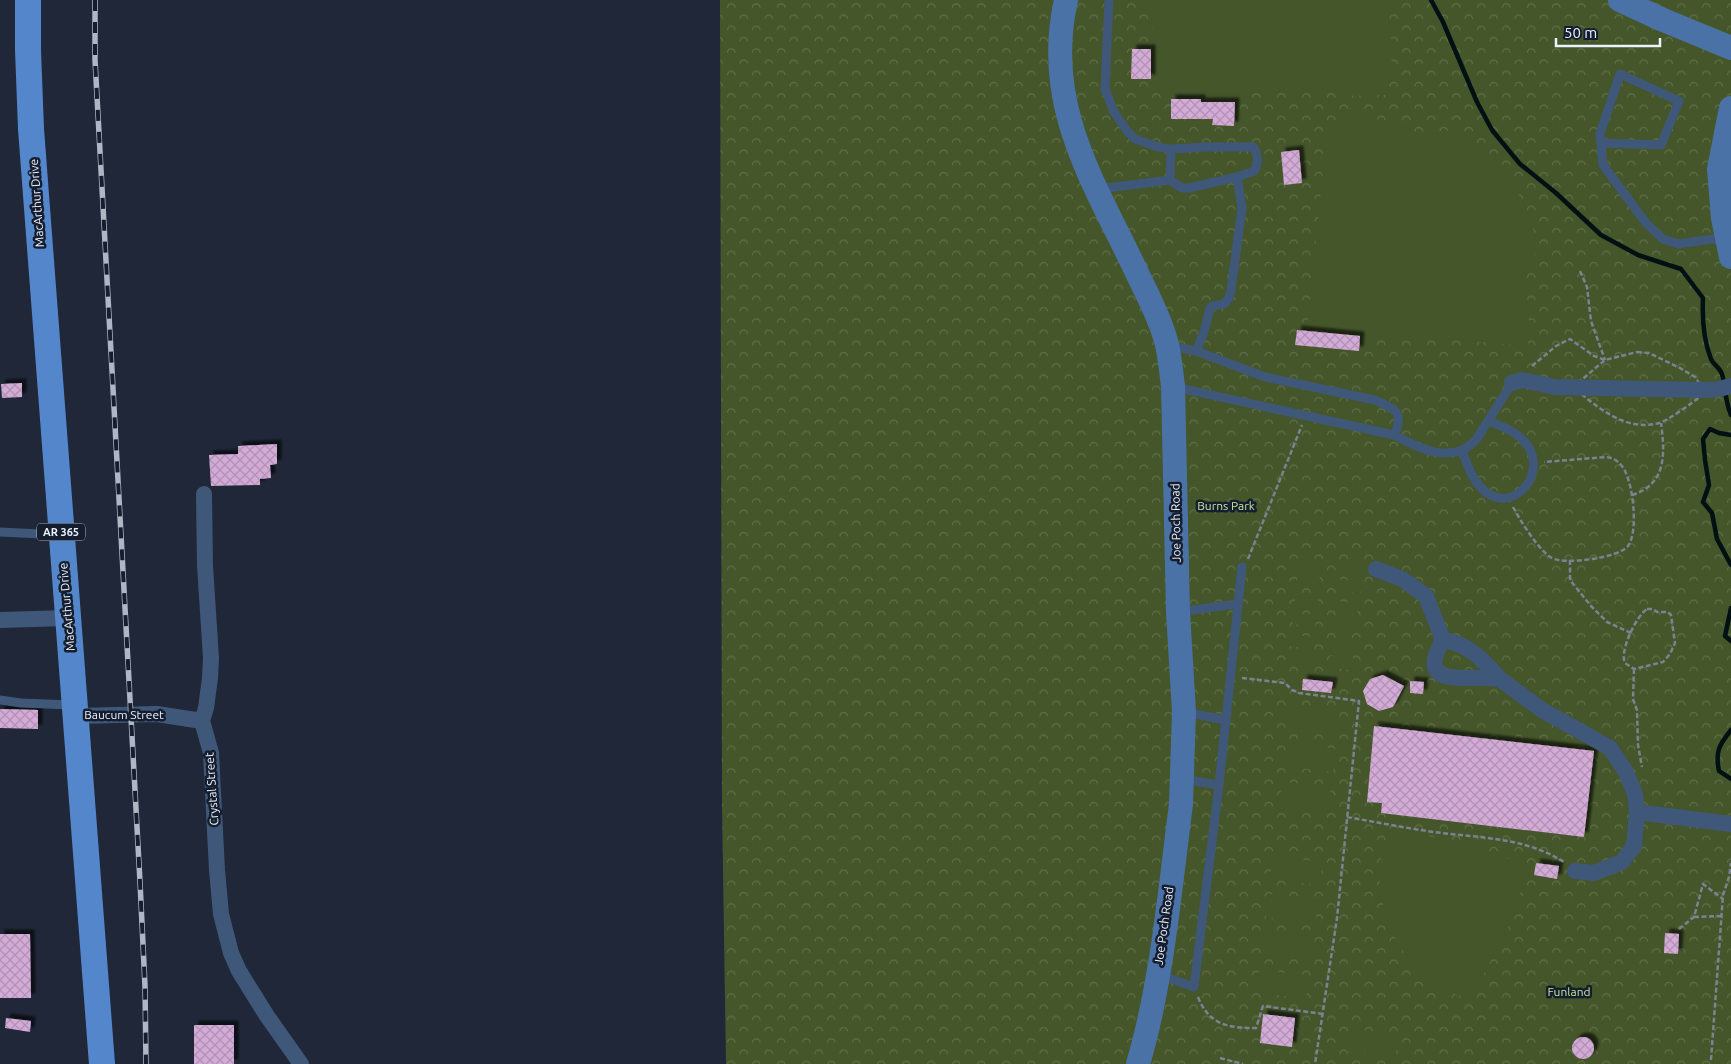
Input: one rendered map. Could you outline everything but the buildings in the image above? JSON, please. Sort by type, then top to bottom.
[{"type":"main road","name":"MacArthur Drive","points":[[28,0],[31,129],[102,1064]]},
{"type":"street","name":"Joe Poch Road","points":[[1066,0],[1061,22],[1059,69],[1072,131],[1086,169],[1160,321],[1167,345],[1173,386],[1178,612],[1184,712],[1181,804],[1158,974],[1138,1064]]},
{"type":"street","points":[[1620,0],[1731,48]]},
{"type":"street","points":[[1729,247],[1723,218],[1719,170],[1731,108]]},
{"type":"street","points":[[1512,383],[1522,380],[1555,387],[1719,388]]},
{"type":"street","name":"Crystal Street","points":[[204,494],[204,566],[210,678],[206,708],[202,721],[211,753],[220,905],[231,953],[248,988],[300,1064]]},
{"type":"street","points":[[1376,569],[1402,579],[1426,596],[1443,640],[1435,656],[1435,671],[1450,677],[1500,679]]},
{"type":"street","points":[[0,620],[67,618]]},
{"type":"street","points":[[1443,640],[1465,646],[1484,661],[1500,679],[1542,710],[1605,744],[1610,748],[1626,772],[1635,794],[1637,812],[1634,846],[1622,862],[1594,873],[1575,871]]},
{"type":"street","name":"Baucum Street","points":[[75,710],[157,714],[202,721]]},
{"type":"street","points":[[1637,812],[1731,824]]},
{"type":"lane","points":[[1096,189],[1170,180],[1182,188],[1189,188],[1238,177],[1257,168],[1257,156],[1253,147],[1224,146],[1171,149],[1158,147],[1135,139],[1123,124],[1110,102],[1105,88],[1109,0]]},
{"type":"lane","points":[[1601,144],[1661,145],[1679,100],[1620,74],[1600,134],[1603,165],[1646,223],[1663,239],[1678,244],[1729,247]]},
{"type":"lane","points":[[1170,180],[1171,149]]},
{"type":"lane","points":[[1196,351],[1204,332],[1210,308],[1224,304],[1229,298],[1231,290],[1242,208],[1238,177]]},
{"type":"lane","points":[[1167,345],[1196,351],[1265,377],[1375,400],[1397,412],[1399,424],[1394,435]]},
{"type":"lane","points":[[1173,386],[1394,435],[1412,445],[1432,451],[1462,451],[1476,440],[1512,383]]},
{"type":"lane","points":[[1462,451],[1471,473],[1479,486],[1496,498],[1509,498],[1520,493],[1528,485],[1531,480],[1532,463],[1529,448],[1524,440],[1516,434],[1489,421]]},
{"type":"lane","points":[[0,532],[61,535]]},
{"type":"lane","points":[[1158,974],[1194,987],[1219,785],[1242,567]]},
{"type":"lane","points":[[1178,612],[1237,604]]},
{"type":"lane","points":[[0,700],[75,710]]},
{"type":"lane","points":[[1184,712],[1226,720]]},
{"type":"lane","points":[[1182,779],[1219,785]]},
{"type":"path","points":[[1580,271],[1587,287],[1591,321],[1605,360]]},
{"type":"path","points":[[1512,383],[1556,346],[1570,339],[1594,356],[1605,360]]},
{"type":"path","points":[[1637,352],[1649,353],[1719,388],[1701,396],[1661,423],[1639,425],[1614,418],[1595,406],[1573,387],[1605,360],[1637,352]]},
{"type":"path","points":[[1242,567],[1249,557],[1306,414]]},
{"type":"path","points":[[1632,495],[1642,492],[1656,479],[1662,462],[1664,446],[1661,423]]},
{"type":"path","points":[[1509,498],[1519,519],[1546,554],[1554,559],[1570,560],[1603,557],[1623,551],[1632,540],[1634,524],[1632,495],[1628,478],[1622,466],[1614,458],[1532,463]]},
{"type":"path","points":[[1570,560],[1570,580],[1591,606],[1606,622],[1631,633]]},
{"type":"path","points":[[1651,609],[1657,612],[1668,612],[1672,618],[1676,643],[1673,649],[1663,662],[1634,669],[1628,666],[1623,659],[1631,633],[1644,612],[1651,609]]},
{"type":"path","points":[[1634,669],[1633,699],[1637,710],[1638,745],[1643,775]]},
{"type":"path","points":[[1230,677],[1284,683],[1299,693],[1359,700],[1336,926],[1315,1064]]},
{"type":"path","points":[[1347,817],[1399,828],[1515,842],[1554,856],[1575,871]]},
{"type":"path","points":[[1711,1060],[1722,899],[1731,863]]},
{"type":"path","points":[[1679,929],[1694,917],[1703,884],[1722,899]]},
{"type":"path","points":[[1694,917],[1722,916]]},
{"type":"path","points":[[1194,987],[1206,1013],[1220,1023],[1228,1025],[1256,1028],[1263,1006],[1323,1014]]},
{"type":"path","points":[[1220,1058],[1244,1064]]},
{"type":"green space","name":"Burns Park","points":[[720,0],[1731,0],[1731,1064],[726,1064],[722,805]]},
{"type":"green space","points":[[1152,0],[1386,0],[1390,23],[1392,60],[1386,95],[1341,96],[1341,87],[1247,93],[1241,98],[1165,98],[1153,84]]},
{"type":"green space","points":[[1340,112],[1369,117],[1402,126],[1420,135],[1446,130],[1479,151],[1499,168],[1522,200],[1539,248],[1525,271],[1529,319],[1528,346],[1413,336],[1412,341],[1307,329],[1326,142]]},
{"type":"green space","points":[[1299,559],[1322,561],[1321,573],[1298,570]]},
{"type":"green space","points":[[1340,563],[1362,565],[1361,577],[1339,574]]},
{"type":"green space","points":[[1298,575],[1320,577],[1319,589],[1296,586]]},
{"type":"green space","points":[[1338,579],[1361,582],[1360,593],[1337,591]]},
{"type":"green space","points":[[1295,596],[1318,599],[1317,610],[1294,608]]},
{"type":"green space","points":[[1336,601],[1358,603],[1357,615],[1335,612]]},
{"type":"green space","points":[[1294,613],[1317,615],[1315,627],[1293,624]]},
{"type":"green space","points":[[1334,617],[1357,620],[1355,631],[1333,629]]},
{"type":"green space","points":[[1291,635],[1314,637],[1313,649],[1290,646]]},
{"type":"green space","points":[[1331,639],[1354,642],[1353,653],[1330,651]]},
{"type":"green space","points":[[1289,651],[1312,653],[1311,665],[1288,662]]},
{"type":"green space","points":[[1330,656],[1353,658],[1351,670],[1329,667]]},
{"type":"green space","points":[[1291,704],[1340,709],[1338,732],[1288,727]]},
{"type":"green space","points":[[1287,743],[1336,749],[1333,772],[1284,766]]},
{"type":"green space","points":[[1282,782],[1331,787],[1329,811],[1280,805]]},
{"type":"green space","points":[[1389,831],[1481,844],[1479,850],[1518,862],[1526,877],[1509,925],[1471,999],[1452,992],[1432,980],[1416,967],[1403,951],[1393,933],[1385,914],[1381,894],[1380,873],[1382,853]]},
{"type":"green space","points":[[1273,856],[1322,862],[1320,885],[1270,879]]},
{"type":"green space","points":[[1269,894],[1318,900],[1315,923],[1266,917]]},
{"type":"green space","points":[[1264,932],[1313,938],[1311,961],[1261,955]]},
{"type":"green space","points":[[1259,970],[1309,976],[1306,999],[1257,992]]},
{"type":"green space","points":[[1349,1028],[1398,1034],[1395,1057],[1346,1051]]},
{"type":"waterway","points":[[1431,0],[1443,22],[1477,102],[1492,130],[1520,164],[1556,193],[1601,235],[1638,255],[1681,269],[1703,298],[1706,344],[1713,363],[1722,374],[1731,415]]},
{"type":"waterway","points":[[1731,435],[1710,429],[1703,439],[1709,485],[1703,502],[1712,513],[1717,539],[1731,565]]},
{"type":"waterway","points":[[1731,608],[1725,636],[1731,641]]},
{"type":"waterway","points":[[1731,730],[1721,745],[1718,754],[1719,771],[1731,779]]},
{"type":"railway","points":[[95,0],[95,60],[140,882],[145,986],[146,1064]]},
{"type":"park label","name":"Funland","points":[[1569,992]]}]
